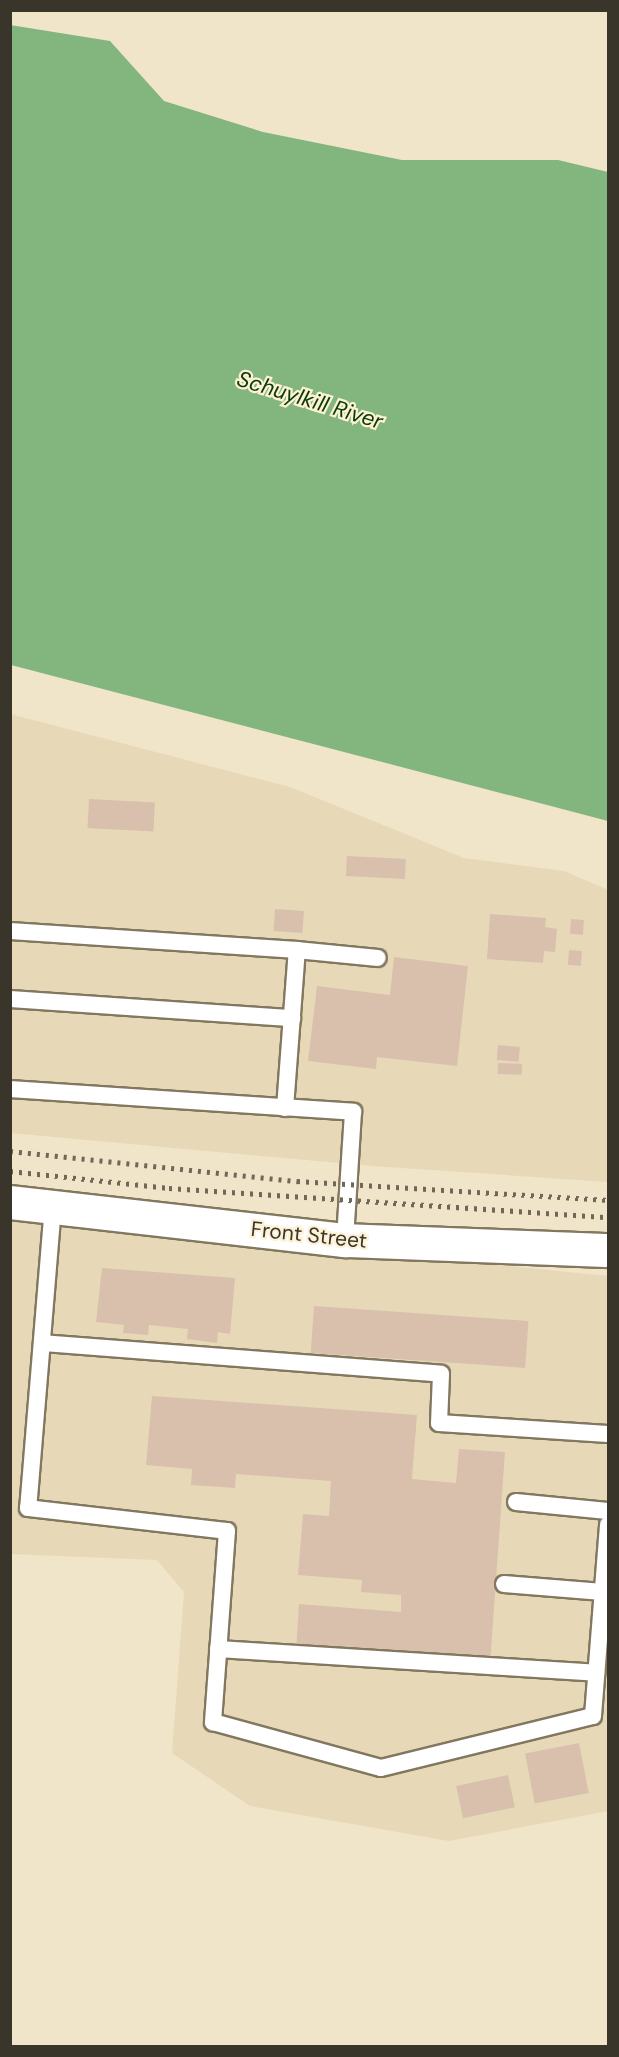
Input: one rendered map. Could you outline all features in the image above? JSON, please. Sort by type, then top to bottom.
[{"type":"main road","name":"Front Street","points":[[10,1202],[345,1240],[609,1251]]},
{"type":"lane","points":[[10,931],[297,950],[378,958]]},
{"type":"lane","points":[[285,1108],[297,950]]},
{"type":"lane","points":[[10,999],[292,1017]]},
{"type":"lane","points":[[10,1089],[353,1112],[345,1240]]},
{"type":"lane","points":[[53,1206],[28,1508],[227,1531],[213,1722],[381,1768],[593,1716],[609,1525]]},
{"type":"lane","points":[[42,1343],[441,1374],[439,1423],[609,1434]]},
{"type":"lane","points":[[516,1502],[609,1511]]},
{"type":"lane","points":[[504,1584],[603,1592]]},
{"type":"lane","points":[[218,1649],[596,1673]]},
{"type":"shaded area","points":[[10,714],[290,787],[464,858],[564,871],[608,890],[608,1182],[372,1166],[11,1133]]},
{"type":"shaded area","points":[[11,1217],[608,1276],[608,1811],[449,1841],[250,1806],[172,1753],[184,1592],[157,1560],[11,1554]]},
{"type":"water","name":"Schuylkill River","points":[[10,25],[110,41],[164,101],[263,132],[402,160],[558,160],[608,172],[608,821],[11,665]]},
{"type":"building","points":[[89,799],[155,802],[153,831],[87,828]]},
{"type":"building","points":[[347,856],[406,859],[405,879],[346,876]]},
{"type":"building","points":[[275,909],[304,911],[302,933],[273,931]]},
{"type":"building","points":[[490,914],[546,918],[545,927],[557,929],[555,952],[544,951],[543,963],[487,959]]},
{"type":"building","points":[[571,919],[584,920],[583,935],[570,934]]},
{"type":"building","points":[[569,950],[582,951],[581,966],[568,965]]},
{"type":"building","points":[[394,957],[468,966],[457,1066],[377,1057],[376,1069],[308,1061],[317,986],[390,995]]},
{"type":"building","points":[[498,1045],[520,1047],[519,1062],[497,1060]]},
{"type":"building","points":[[498,1063],[522,1064],[522,1075],[498,1074]]},
{"type":"building","points":[[102,1268],[235,1278],[230,1334],[218,1332],[217,1343],[187,1339],[188,1329],[149,1325],[148,1335],[123,1333],[124,1325],[96,1322]]},
{"type":"building","points":[[314,1306],[528,1321],[525,1368],[311,1353]]},
{"type":"building","points":[[152,1396],[417,1415],[412,1479],[456,1483],[459,1449],[505,1452],[490,1665],[296,1651],[299,1604],[401,1612],[401,1595],[361,1592],[362,1580],[298,1575],[303,1514],[329,1516],[331,1481],[236,1474],[235,1488],[191,1485],[192,1469],[146,1465]]},
{"type":"building","points":[[579,1743],[589,1793],[535,1804],[525,1753]]},
{"type":"building","points":[[508,1775],[515,1807],[463,1818],[456,1786]]},
{"type":"railway","points":[[10,1151],[297,1181],[608,1200]]},
{"type":"railway","points":[[10,1171],[169,1188],[608,1217]]}]
